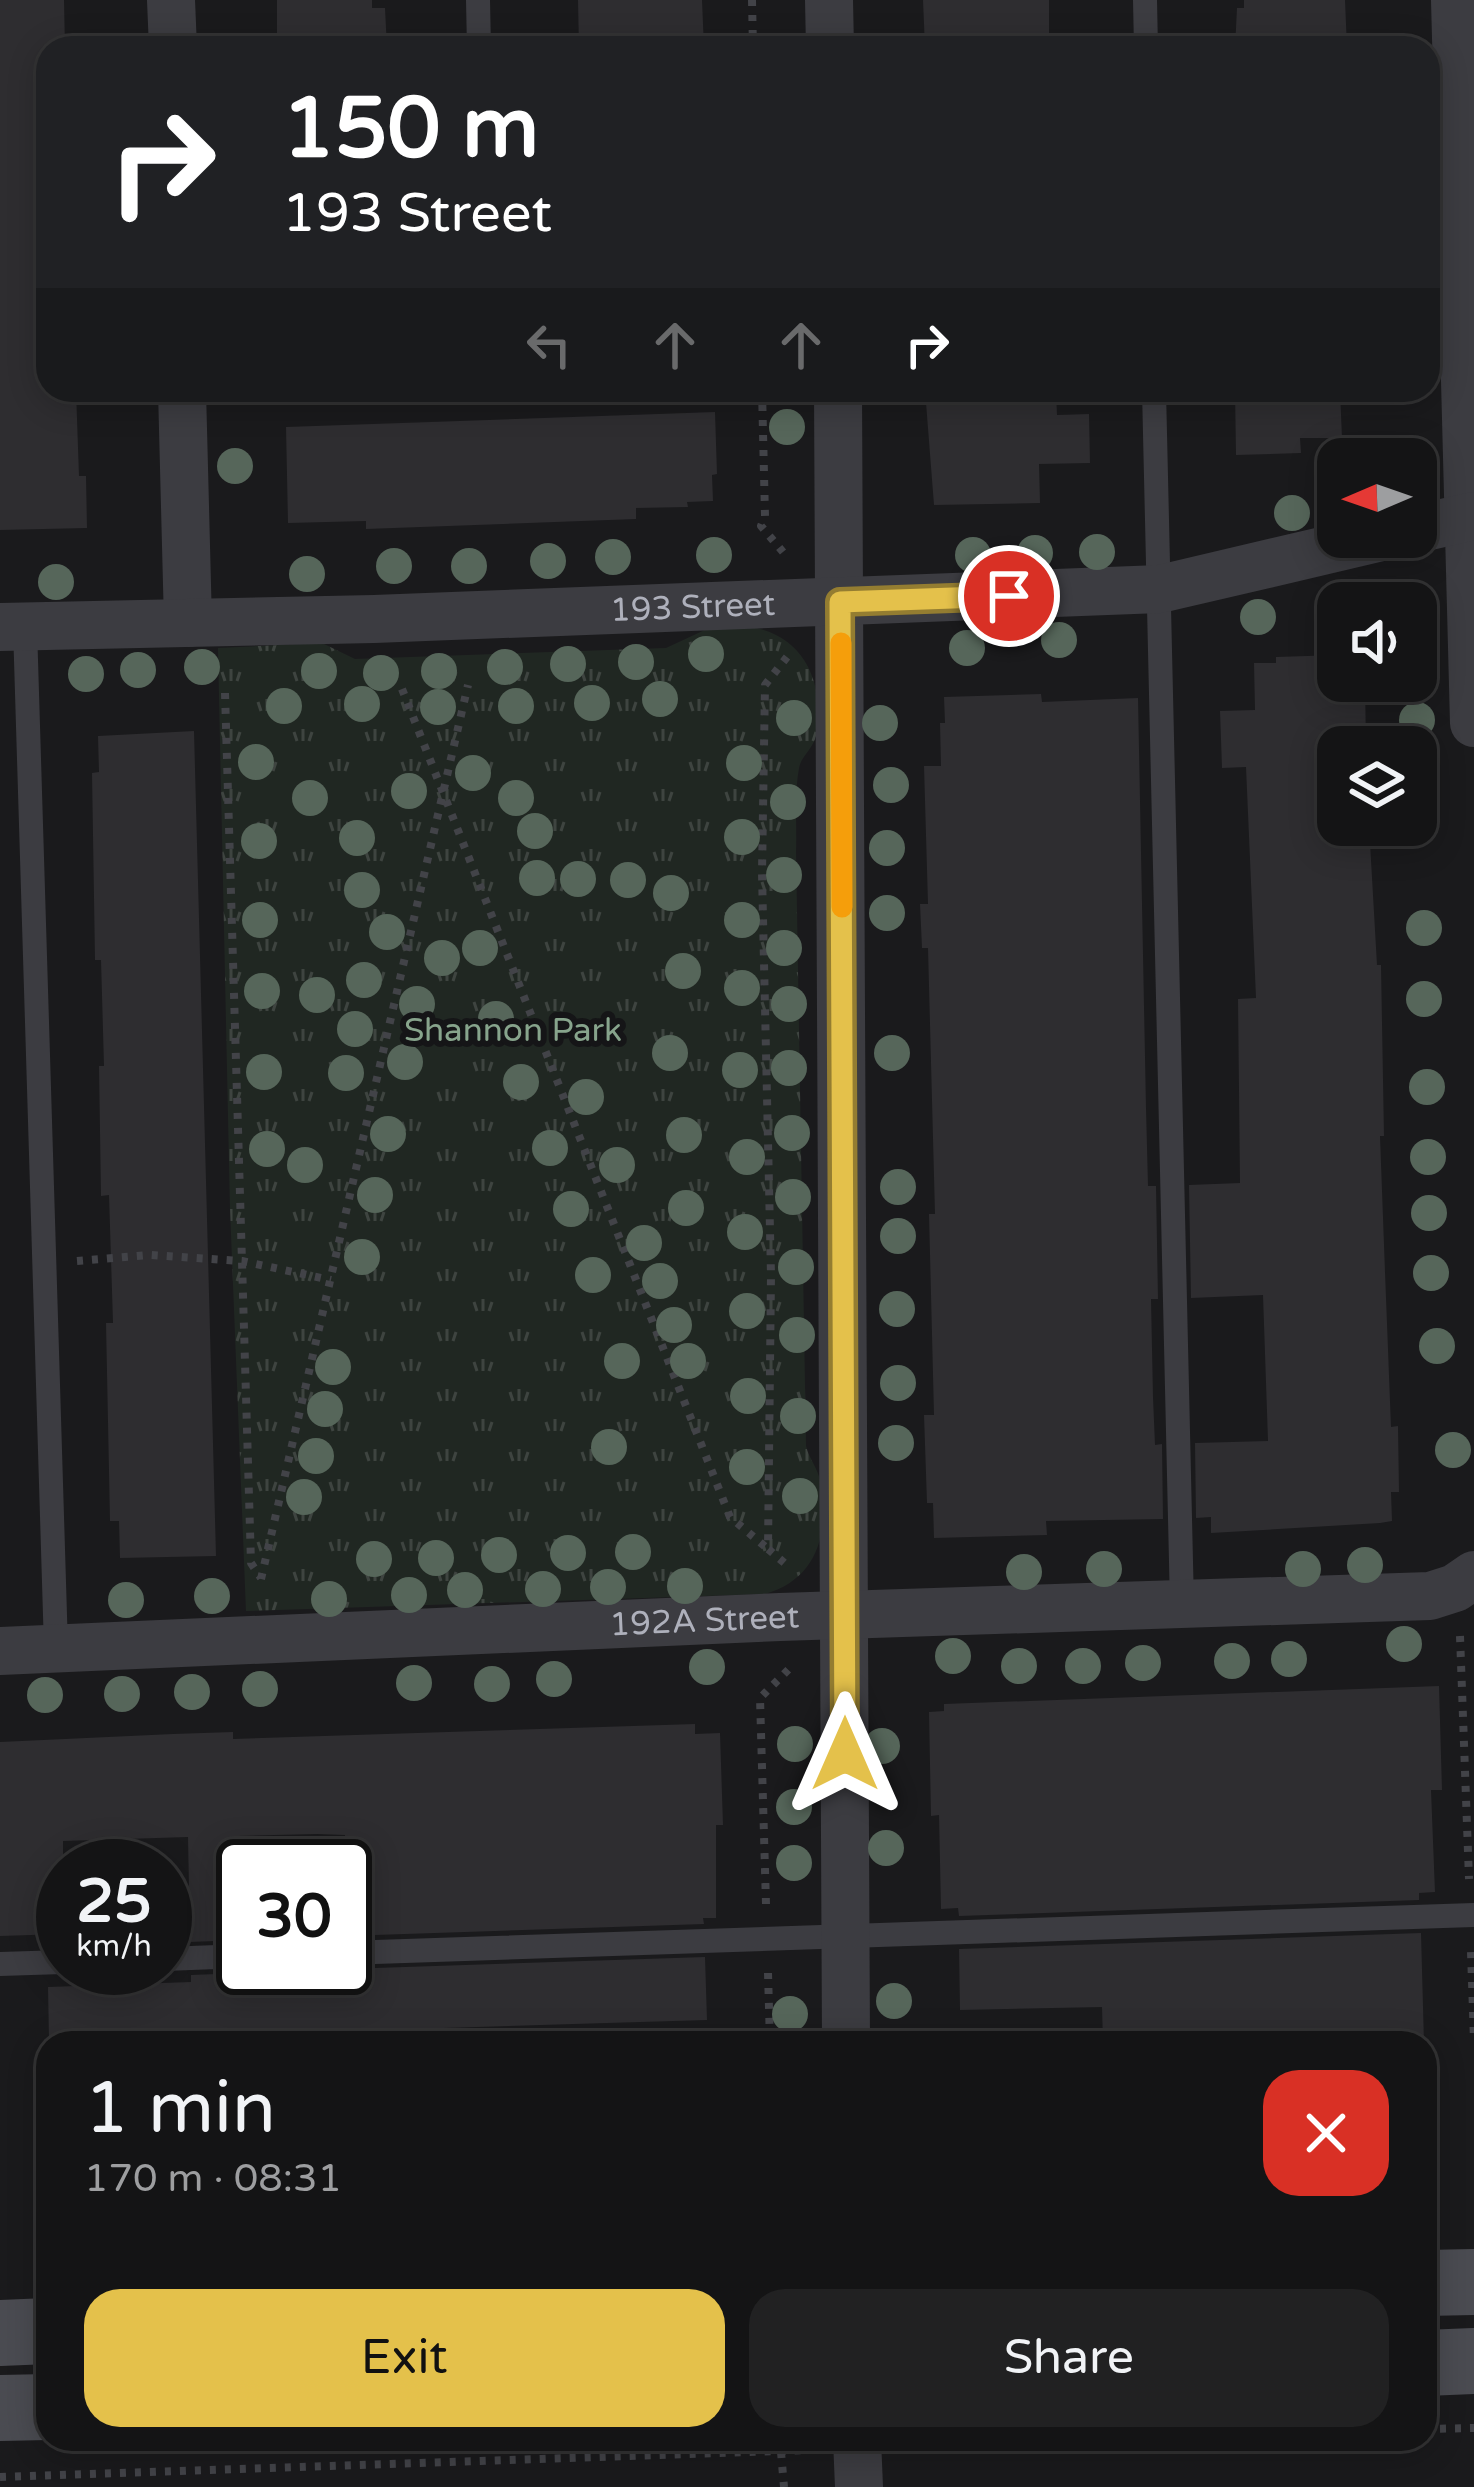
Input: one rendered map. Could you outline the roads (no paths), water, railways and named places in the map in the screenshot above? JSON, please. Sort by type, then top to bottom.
[{"type":"main road","points":[[1437,2283],[1474,2282]]},
{"type":"main road","points":[[0,2333],[36,2332]]},
{"type":"main road","points":[[1437,2363],[1474,2361]]},
{"type":"main road","points":[[0,2408],[36,2407]]},
{"type":"street","points":[[171,0],[172,36]]},
{"type":"street","points":[[829,0],[830,36]]},
{"type":"street","points":[[1456,0],[1474,723]]},
{"type":"street","points":[[182,402],[188,623]]},
{"type":"street","points":[[838,402],[847,2031]]},
{"type":"street","points":[[1437,524],[1472,517]]},
{"type":"street","name":"193 Street","points":[[13,627],[1160,589],[1317,552]]},
{"type":"street","name":"192A Street","points":[[0,1651],[846,1615],[1430,1597],[1455,1588],[1467,1596]]},
{"type":"street","points":[[858,2451],[859,2487]]},
{"type":"lane","points":[[478,0],[479,36]]},
{"type":"lane","points":[[1145,0],[1146,36]]},
{"type":"lane","points":[[1154,402],[1182,1605]]},
{"type":"lane","points":[[13,627],[56,1648]]},
{"type":"lane","points":[[372,1952],[1471,1917]]},
{"type":"lane","points":[[0,1964],[36,1963]]},
{"type":"park label","name":"Shannon Park","points":[[513,1030]]}]
